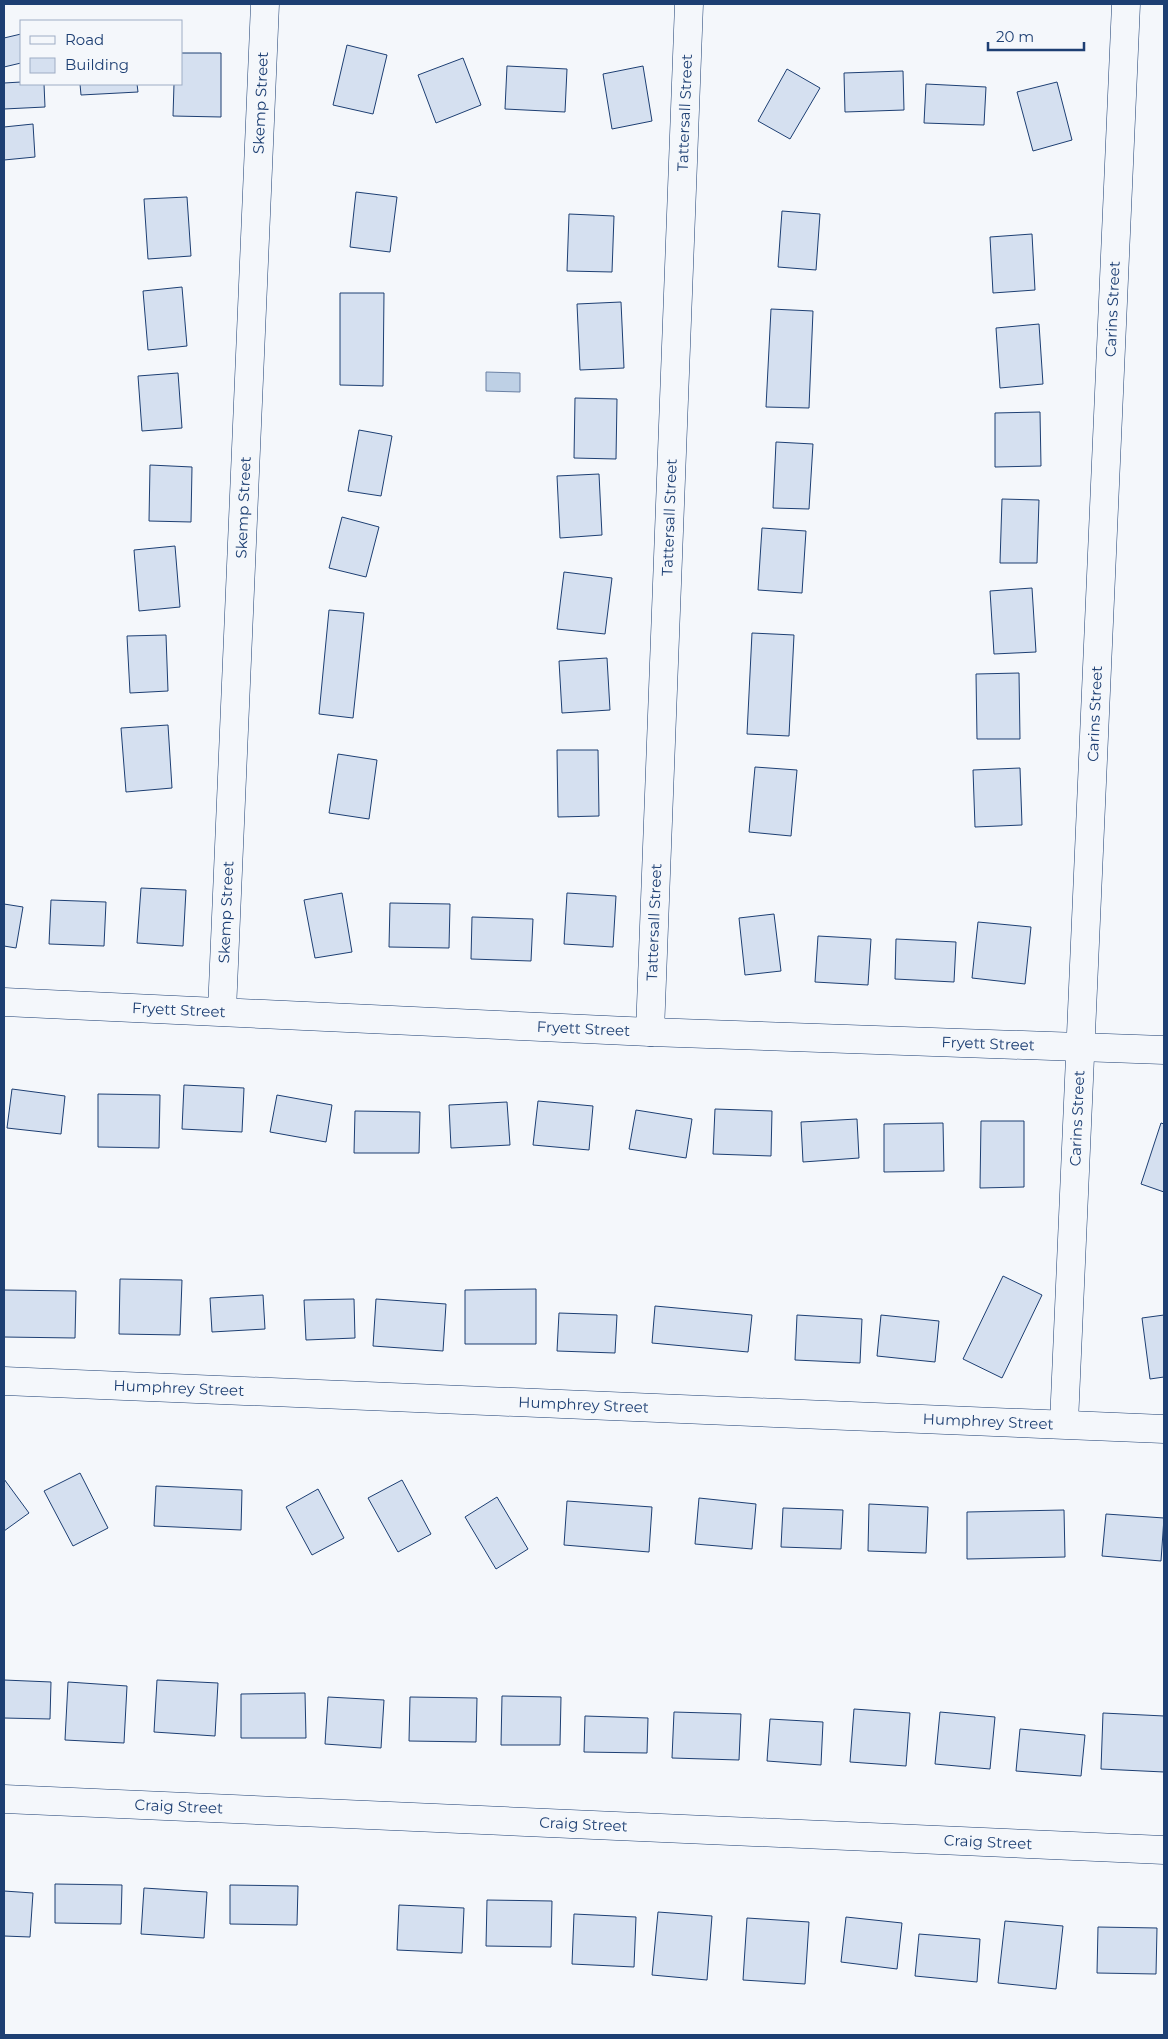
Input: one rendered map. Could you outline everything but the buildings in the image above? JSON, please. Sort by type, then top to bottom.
[{"type":"street","name":"Skemp Street","points":[[222,1011],[265,4]]},
{"type":"street","name":"Tattersall Street","points":[[650,1032],[689,4]]},
{"type":"street","name":"Carins Street","points":[[1064,1424],[1126,4]]},
{"type":"street","name":"Fryett Street","points":[[4,1002],[650,1032],[1164,1050]]},
{"type":"street","name":"Humphrey Street","points":[[4,1381],[1164,1429]]},
{"type":"street","name":"Craig Street","points":[[4,1799],[1164,1850]]},
{"type":"water","points":[[486,372],[520,373],[520,392],[486,391]]}]
